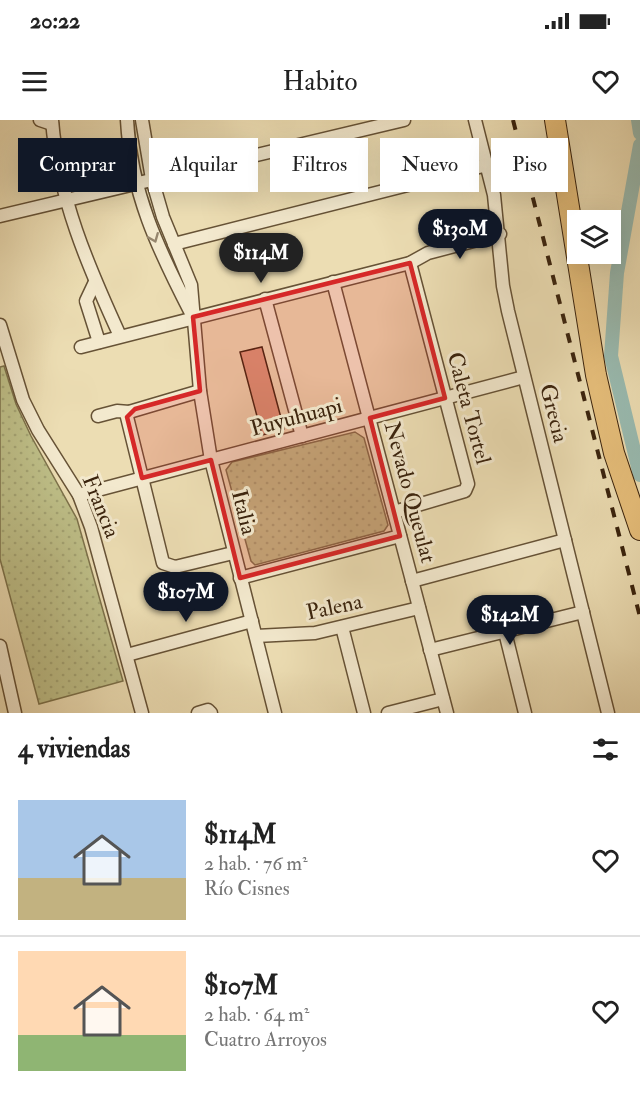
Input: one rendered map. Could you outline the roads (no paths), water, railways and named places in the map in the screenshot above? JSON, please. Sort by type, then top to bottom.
[{"type":"main road","points":[[555,120],[600,394],[615,453],[640,530]]},
{"type":"street","name":"Italia","points":[[127,120],[129,138]]},
{"type":"street","name":"Italia","points":[[142,120],[149,161]]},
{"type":"street","points":[[258,154],[404,120]]},
{"type":"street","name":"Grecia","points":[[475,120],[487,165],[500,234],[503,286],[608,713]]},
{"type":"street","points":[[48,121],[66,200],[95,282],[120,336]]},
{"type":"street","points":[[174,244],[487,165]]},
{"type":"street","name":"Italia","points":[[137,191],[160,251],[193,317]]},
{"type":"street","points":[[0,216],[98,192]]},
{"type":"street","name":"Italia","points":[[156,192],[191,285],[200,391],[211,460],[275,713]]},
{"type":"street","points":[[81,346],[410,262],[428,252],[500,234]]},
{"type":"street","name":"Caleta Tortel","points":[[394,512],[465,491],[468,484],[410,262]]},
{"type":"street","points":[[95,282],[87,301],[99,342]]},
{"type":"street","name":"Nevado Queulat","points":[[333,282],[447,713]]},
{"type":"street","points":[[265,299],[302,436]]},
{"type":"street","name":"Francia","points":[[0,325],[23,400],[79,495],[91,526],[142,713]]},
{"type":"street","name":"Puyuhuapi","points":[[79,495],[524,376]]},
{"type":"street","points":[[98,416],[117,411],[129,412],[200,391]]},
{"type":"street","points":[[129,412],[127,417],[163,563],[175,567],[233,553]]},
{"type":"street","points":[[240,578],[400,536]]},
{"type":"street","points":[[412,581],[565,540]]},
{"type":"street","name":"Palena","points":[[255,636],[293,636],[342,627],[419,608]]},
{"type":"street","points":[[430,650],[583,612]]},
{"type":"street","points":[[127,655],[252,621]]},
{"type":"street","points":[[342,627],[364,713]]},
{"type":"street","points":[[505,632],[525,713]]},
{"type":"street","points":[[0,646],[15,713]]},
{"type":"street","points":[[388,713],[443,699]]},
{"type":"street","points":[[198,713],[208,710],[211,713]]},
{"type":"waterway","points":[[638,120],[640,133]]},
{"type":"waterway","points":[[640,145],[617,273],[611,356],[640,475]]},
{"type":"railway","points":[[513,120],[640,617]]}]
